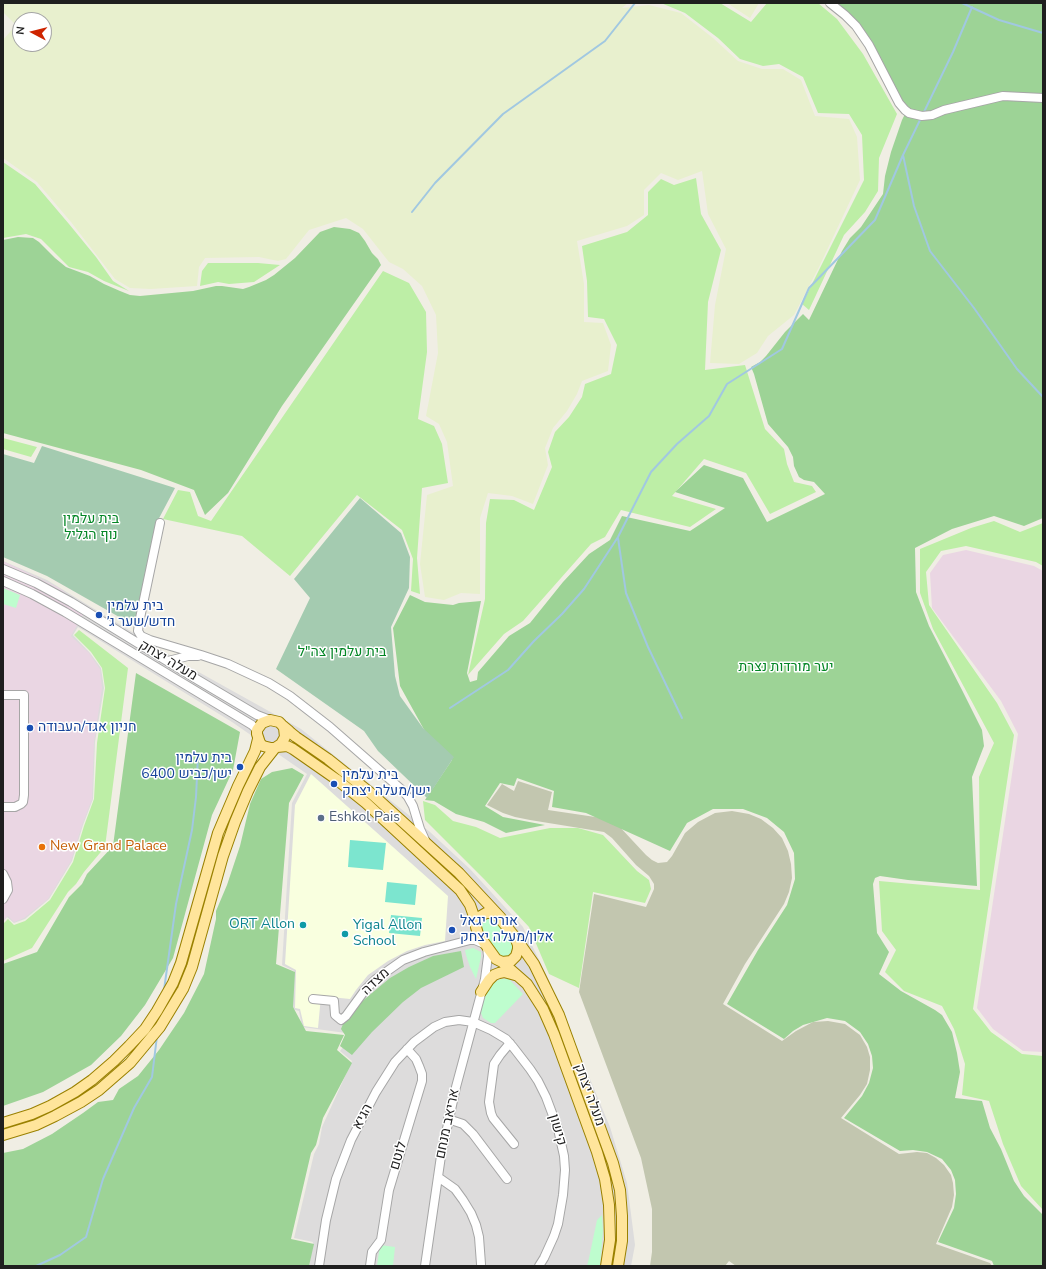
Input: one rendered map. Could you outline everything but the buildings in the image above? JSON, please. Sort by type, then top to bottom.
[{"type":"main road","points":[[3,1123],[32,1114],[50,1106],[92,1080],[122,1054],[154,1016],[180,968],[218,833],[255,751],[259,726],[266,721],[270,720],[279,722],[296,737],[338,766],[373,794],[459,873],[501,918]]},
{"type":"main road","points":[[3,1135],[36,1125],[81,1102],[99,1090],[130,1063],[160,1027],[183,989],[192,968],[223,856],[237,817],[260,767],[276,747],[281,744],[285,737],[284,728],[282,725]]},
{"type":"main road","points":[[257,737],[260,743],[267,747],[287,746],[293,749],[366,803],[460,890],[470,905],[476,924]]},
{"type":"main road","points":[[476,924],[479,917],[486,913],[493,913],[501,918]]},
{"type":"main road","name":"מעלה יצחק","points":[[501,918],[540,974],[559,1015],[613,1163],[620,1190],[621,1204],[622,1241],[618,1266]]},
{"type":"main road","name":"מעלה יצחק","points":[[476,924],[478,934],[486,946],[500,962],[527,984],[538,1000],[548,1020],[602,1166],[608,1192],[610,1216],[610,1240],[606,1266]]},
{"type":"main road","points":[[500,962],[511,961],[516,956],[518,945],[515,937]]},
{"type":"main road","points":[[482,988],[494,974],[509,973],[520,977]]},
{"type":"street","points":[[830,3],[856,26],[869,45],[899,103],[910,113],[922,116],[932,115],[944,110],[1003,96],[1043,98]]},
{"type":"street","points":[[160,523],[138,632],[141,636],[228,664],[250,674],[290,696],[320,719],[402,790],[413,806],[426,843]]},
{"type":"street","points":[[3,564],[53,586],[80,607]]},
{"type":"street","name":"מעלה יצחק","points":[[3,569],[43,587],[80,607],[257,715],[270,720]]},
{"type":"street","name":"מעלה יצחק","points":[[3,581],[32,594],[65,612],[252,725],[255,728],[257,737]]},
{"type":"street","points":[[168,661],[188,656],[203,656]]},
{"type":"street","points":[[3,695],[24,696],[24,795],[23,802],[16,807],[3,807]]},
{"type":"street","points":[[3,874],[7,882],[8,890],[3,899]]},
{"type":"street","name":"מצדה","points":[[313,999],[334,1001],[335,1015],[341,1020],[346,1016],[364,990],[396,964],[424,952],[467,940],[476,924]]},
{"type":"street","name":"מצדה","points":[[460,942],[475,940],[486,946]]},
{"type":"street","points":[[482,988],[488,956],[486,946]]},
{"type":"street","points":[[482,988],[492,967],[500,962]]},
{"type":"street","name":"אריאב מנחם","points":[[424,1266],[448,1119],[482,988]]},
{"type":"street","name":"הגיא","points":[[319,1266],[330,1200],[342,1160],[376,1092],[395,1062],[407,1049],[434,1027],[445,1022],[459,1020],[473,1022]]},
{"type":"street","name":"קישון","points":[[473,1022],[499,1034],[510,1043],[530,1069],[546,1097],[558,1129],[563,1150],[565,1170],[564,1184],[560,1212],[554,1236],[539,1266]]},
{"type":"street","points":[[510,1043],[494,1064],[489,1102],[493,1118],[514,1144]]},
{"type":"street","name":"לוטם","points":[[370,1266],[372,1252],[381,1240],[389,1190],[422,1081],[422,1074],[419,1066],[407,1049]]},
{"type":"street","points":[[448,1119],[463,1124],[507,1179]]},
{"type":"street","points":[[438,1176],[455,1189],[464,1200],[471,1213],[479,1237],[481,1264]]},
{"type":"shaded area","points":[[3,3],[628,3],[622,8],[649,5],[681,13],[713,38],[738,61],[762,69],[783,69],[801,80],[815,116],[849,119],[857,137],[860,180],[819,267],[794,315],[768,336],[757,353],[739,364],[710,363],[715,305],[726,249],[708,214],[702,171],[678,180],[661,173],[644,190],[644,215],[627,226],[577,241],[584,284],[584,322],[603,323],[611,345],[608,371],[582,381],[577,394],[567,411],[553,428],[545,448],[548,465],[533,504],[512,496],[488,493],[480,518],[480,594],[461,593],[444,600],[425,597],[420,564],[427,495],[453,486],[447,442],[439,424],[426,416],[438,353],[436,315],[422,286],[403,269],[389,262],[363,229],[346,218],[309,230],[286,259],[278,261],[259,257],[205,258],[199,267],[197,286],[151,289],[130,288],[115,279],[71,222],[37,182],[3,158],[3,40],[12,30],[12,52],[52,52],[52,12],[12,12],[12,21],[3,12]]},
{"type":"shaded area","points":[[727,3],[759,3],[750,18]]},
{"type":"shaded area","points":[[966,550],[1034,566],[1043,571],[1043,1052],[1023,1051],[993,1029],[977,1008],[1018,734],[1001,701],[932,608],[930,573],[943,555]]},
{"type":"shaded area","points":[[3,561],[47,580],[186,665],[301,729],[430,832],[470,869],[523,927],[547,976],[610,1127],[627,1183],[635,1245],[631,1266],[309,1266],[313,1242],[294,1238],[314,1154],[319,1144],[322,1127],[352,1061],[340,1051],[353,1034],[302,1027],[299,1011],[292,1009],[294,971],[282,965],[292,803],[307,774],[232,722],[78,627],[73,635],[90,653],[101,668],[104,688],[95,742],[93,799],[72,861],[49,899],[25,919],[14,923],[7,917],[3,922]]},
{"type":"shaded area","points":[[3,561],[59,588],[86,609],[71,636],[89,653],[100,669],[102,688],[94,742],[92,799],[71,861],[48,899],[24,918],[14,922],[8,916],[3,920]]},
{"type":"shaded area","points":[[311,774],[448,896],[445,941],[425,945],[407,951],[388,961],[368,975],[350,999],[321,996],[318,1028],[304,1026],[300,1009],[295,1008],[296,970],[285,964],[295,805]]},
{"type":"shaded area","points":[[518,781],[552,792],[548,810],[602,818],[618,825],[646,855],[658,863],[667,862],[685,833],[698,822],[715,813],[732,811],[749,814],[761,819],[773,828],[782,838],[788,851],[792,878],[789,892],[784,904],[745,964],[723,1004],[782,1041],[796,1031],[813,1022],[828,1021],[845,1024],[860,1035],[867,1047],[870,1057],[870,1070],[867,1084],[841,1118],[899,1154],[917,1152],[927,1153],[944,1165],[951,1175],[954,1195],[952,1207],[936,1244],[990,1263],[992,1266],[736,1266],[729,1261],[725,1266],[650,1266],[652,1252],[652,1209],[641,1158],[579,992],[594,894],[646,907],[654,889],[654,884],[649,876],[636,865],[612,838],[604,832],[515,817],[487,805],[502,784],[514,791]]},
{"type":"shaded area","points":[[350,840],[386,843],[383,870],[348,867]]},
{"type":"shaded area","points":[[387,882],[417,885],[415,905],[385,902]]},
{"type":"shaded area","points":[[391,915],[422,918],[420,936],[389,933]]},
{"type":"green space","points":[[661,3],[720,3],[751,22],[767,3],[818,3],[837,19],[863,54],[897,114],[879,158],[878,191],[865,212],[844,235],[809,310],[802,304],[864,180],[862,135],[849,114],[818,113],[803,77],[779,64],[763,66],[740,59],[718,38],[685,13]]},
{"type":"green space","name":"יער מורדות נצרת","points":[[833,3],[1043,3],[1043,518],[1024,526],[994,516],[952,529],[915,548],[916,592],[929,626],[982,730],[984,746],[972,777],[977,886],[880,876],[875,878],[873,884],[877,933],[889,952],[879,974],[901,991],[942,1015],[952,1032],[960,1072],[955,1098],[982,1101],[990,1128],[1001,1149],[1014,1181],[1024,1196],[1043,1215],[1043,1266],[994,1266],[992,1261],[938,1242],[954,1208],[956,1194],[955,1180],[951,1170],[942,1159],[927,1152],[913,1150],[900,1151],[844,1118],[862,1096],[869,1083],[873,1068],[872,1056],[868,1044],[860,1032],[845,1021],[827,1018],[803,1025],[784,1039],[727,1004],[758,950],[787,905],[795,879],[794,853],[784,832],[767,818],[743,809],[713,809],[687,823],[670,851],[586,813],[552,807],[554,791],[517,778],[514,786],[500,783],[485,806],[503,817],[545,825],[506,833],[484,822],[456,814],[434,801],[425,800],[452,760],[427,735],[400,686],[393,628],[410,595],[425,602],[453,605],[481,601],[467,673],[470,682],[477,680],[478,672],[509,636],[530,623],[563,582],[589,554],[610,540],[622,516],[690,531],[725,508],[675,492],[704,465],[743,478],[767,522],[825,494],[814,482],[804,480],[799,477],[794,466],[793,457],[788,447],[768,424],[751,367],[760,362],[766,356],[785,332],[803,314],[809,320],[842,251],[850,238],[861,227],[883,194],[885,176],[891,152],[907,110],[876,57]]},
{"type":"green space","points":[[3,162],[35,184],[96,257],[113,281],[129,291],[104,281],[88,272],[69,267],[41,239],[26,234],[3,238]]},
{"type":"green space","points":[[696,178],[701,214],[721,250],[708,302],[705,370],[745,365],[765,429],[784,449],[787,464],[794,482],[812,486],[816,492],[770,514],[746,473],[704,459],[672,496],[716,509],[690,527],[621,510],[605,537],[591,544],[523,621],[504,634],[468,675],[485,599],[486,523],[490,499],[514,500],[534,510],[552,467],[548,452],[555,432],[569,417],[582,397],[585,384],[611,374],[617,345],[604,319],[588,317],[587,281],[582,246],[627,232],[648,215],[648,192],[661,179],[674,185]]},
{"type":"green space","points":[[334,227],[350,229],[359,233],[381,265],[282,406],[228,493],[205,515],[194,490],[141,470],[3,433],[3,240],[18,237],[33,238],[66,267],[90,276],[104,284],[130,295],[140,296],[193,291],[216,286],[243,289],[249,287],[274,275],[295,258],[320,232]]},
{"type":"green space","points":[[208,263],[258,263],[280,265],[254,282],[229,284],[218,282],[200,286],[202,271]]},
{"type":"green space","points":[[383,271],[409,283],[426,312],[427,352],[418,419],[434,426],[442,444],[448,483],[422,488],[417,558],[420,594],[411,591],[413,559],[402,530],[357,495],[290,576],[242,536],[163,519],[178,490],[190,492],[198,516],[211,521]]},
{"type":"green space","points":[[3,438],[37,447],[31,457],[3,449]]},
{"type":"green space","name":"בית עלמין נוף הגליל","points":[[42,446],[175,488],[157,522],[135,626],[47,576],[3,557],[3,454],[34,463]]},
{"type":"green space","name":"בית עלמין צה\"ל","points":[[360,498],[401,533],[410,557],[409,588],[391,627],[395,676],[400,696],[423,728],[454,757],[427,798],[378,751],[364,731],[276,669],[310,598],[294,579]]},
{"type":"green space","points":[[994,521],[1020,532],[1043,523],[1043,566],[1036,562],[966,546],[941,551],[926,572],[929,605],[997,703],[1014,735],[973,1009],[991,1032],[1022,1054],[1043,1056],[1043,1210],[1021,1186],[1003,1144],[989,1101],[962,1095],[965,1064],[954,1029],[942,1006],[904,991],[885,972],[896,950],[882,931],[879,881],[980,890],[979,777],[994,743],[933,629],[920,593],[920,549],[971,528]]},
{"type":"green space","points":[[3,588],[20,595],[16,608],[3,604]]},
{"type":"green space","points":[[79,630],[128,668],[105,847],[68,892],[32,948],[3,961],[3,924],[8,919],[14,925],[25,921],[50,900],[73,862],[94,799],[97,743],[105,688],[102,668],[91,652],[74,635]]},
{"type":"green space","points":[[136,673],[240,732],[233,770],[212,815],[173,958],[145,1005],[121,1036],[91,1065],[43,1092],[3,1106],[3,964],[37,952],[69,897],[82,884],[87,874],[113,846]]},
{"type":"green space","points":[[292,768],[304,775],[289,803],[276,964],[295,972],[293,1007],[306,1031],[344,1035],[337,1050],[352,1063],[323,1118],[316,1145],[311,1153],[291,1239],[314,1244],[309,1266],[3,1266],[3,1153],[23,1149],[52,1134],[98,1102],[113,1100],[119,1089],[138,1076],[159,1050],[184,1013],[204,974],[216,919],[216,911],[227,885],[240,846],[250,804],[261,779],[272,772]]},
{"type":"green space","points":[[423,801],[435,805],[453,821],[476,827],[500,838],[550,828],[578,828],[603,835],[637,871],[649,880],[651,889],[645,903],[593,892],[579,988],[549,974],[529,927],[485,880],[425,820]]},
{"type":"green space","points":[[487,918],[494,919],[511,939],[513,948],[508,956],[503,957],[499,955],[483,932],[481,923]]},
{"type":"green space","points":[[473,948],[481,952],[476,979],[470,967],[465,950]]},
{"type":"green space","points":[[461,951],[464,967],[421,988],[403,1002],[372,1032],[352,1055],[340,1046],[345,1035],[341,1029],[345,1019],[354,1008],[390,978],[433,956]]},
{"type":"green space","points":[[500,979],[509,979],[523,994],[495,1023],[491,1023],[483,1018],[481,1013],[483,1000],[489,986]]},
{"type":"green space","points":[[602,1215],[603,1231],[600,1266],[587,1266],[597,1220]]},
{"type":"green space","points":[[380,1245],[395,1247],[393,1266],[377,1266]]},
{"type":"waterway","points":[[412,212],[435,183],[503,114],[605,41],[635,3]]},
{"type":"waterway","points":[[962,3],[999,20],[1043,33]]},
{"type":"waterway","points":[[923,114],[953,52],[972,7]]},
{"type":"waterway","points":[[450,708],[508,670],[534,641],[562,614],[584,589],[618,537],[651,472],[677,444],[709,416],[727,384],[782,349],[809,288],[875,220],[921,118]]},
{"type":"waterway","points":[[903,155],[914,206],[930,251],[974,308],[1017,369],[1043,397]]},
{"type":"waterway","points":[[618,538],[626,593],[648,647],[682,718]]},
{"type":"waterway","points":[[164,990],[176,904],[192,830],[196,797],[198,756]]},
{"type":"waterway","points":[[36,1266],[60,1255],[86,1237],[103,1179],[134,1108],[152,1077],[157,1036]]},
{"type":"place","name":"בית עלמין חדש/שער ג׳","points":[[99,615]]},
{"type":"place","name":"חניון אגד/העבודה","points":[[30,728]]},
{"type":"place","name":"בית עלמין ישן/כביש 6400","points":[[240,767]]},
{"type":"place","name":"בית עלמין ישן/מעלה יצחק","points":[[334,784]]},
{"type":"place","name":"Eshkol Pais","points":[[321,818]]},
{"type":"place","name":"New Grand Palace","points":[[42,847]]},
{"type":"place","name":"ORT Allon","points":[[303,925]]},
{"type":"place","name":"אורט יגאל אלון/מעלה יצחק","points":[[452,930]]},
{"type":"place","name":"Yigal Allon School","points":[[345,934]]}]
